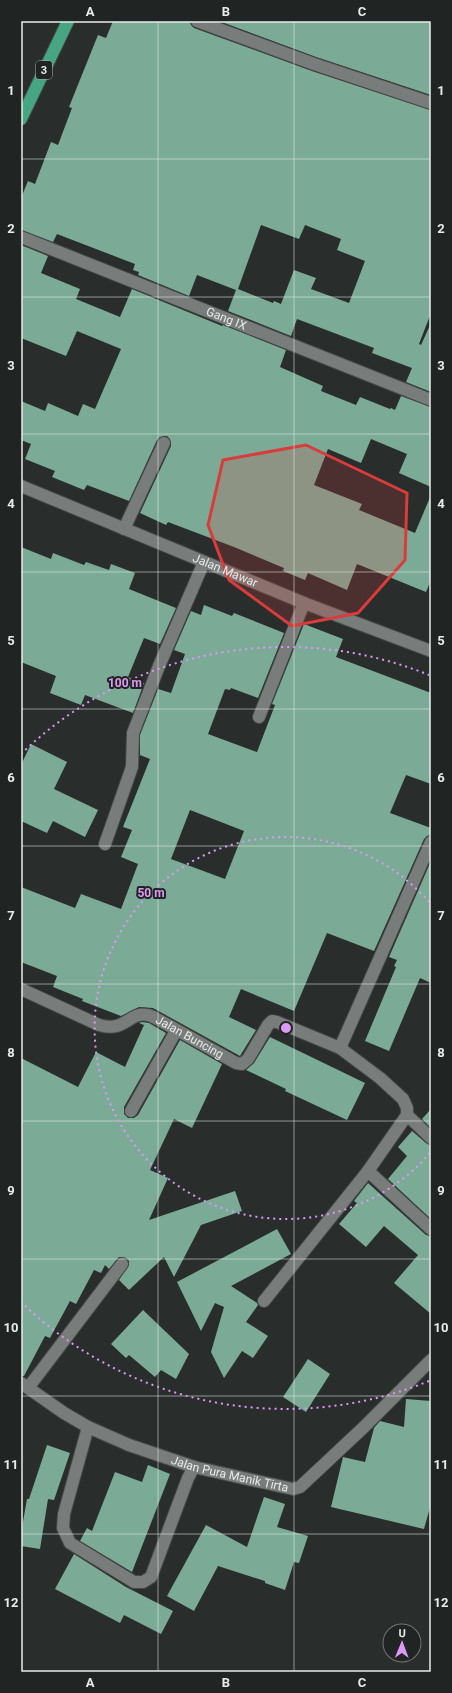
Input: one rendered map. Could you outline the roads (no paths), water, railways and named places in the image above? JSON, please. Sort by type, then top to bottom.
[{"type":"highway","name":"3","points":[[21,119],[68,21]]},
{"type":"street","points":[[197,21],[314,64],[431,103]]},
{"type":"street","name":"Gang IX","points":[[21,237],[431,400]]},
{"type":"street","points":[[124,528],[164,443]]},
{"type":"street","name":"Jalan Mawar","points":[[21,486],[304,603],[431,651]]},
{"type":"street","points":[[106,844],[132,767],[133,733],[159,666],[204,562]]},
{"type":"street","points":[[259,717],[304,603]]},
{"type":"street","points":[[264,1301],[368,1171],[407,1115],[407,1108],[403,1100],[380,1078],[340,1048],[431,842]]},
{"type":"street","name":"Jalan Buncing","points":[[21,989],[99,1025],[109,1028],[117,1027],[136,1016],[146,1014],[236,1063],[242,1064],[248,1059],[268,1025],[272,1021],[340,1048]]},
{"type":"street","points":[[131,1111],[176,1030]]},
{"type":"street","points":[[407,1115],[431,1138]]},
{"type":"street","points":[[368,1171],[431,1229]]},
{"type":"street","points":[[24,1386],[122,1264]]},
{"type":"street","name":"Jalan Pura Manik Tirta","points":[[24,1386],[88,1427],[129,1445],[194,1467],[293,1489],[300,1487],[364,1427],[431,1360]]},
{"type":"street","points":[[88,1427],[64,1514],[63,1528],[70,1543],[134,1582],[143,1582],[151,1577],[188,1478],[194,1467]]}]
